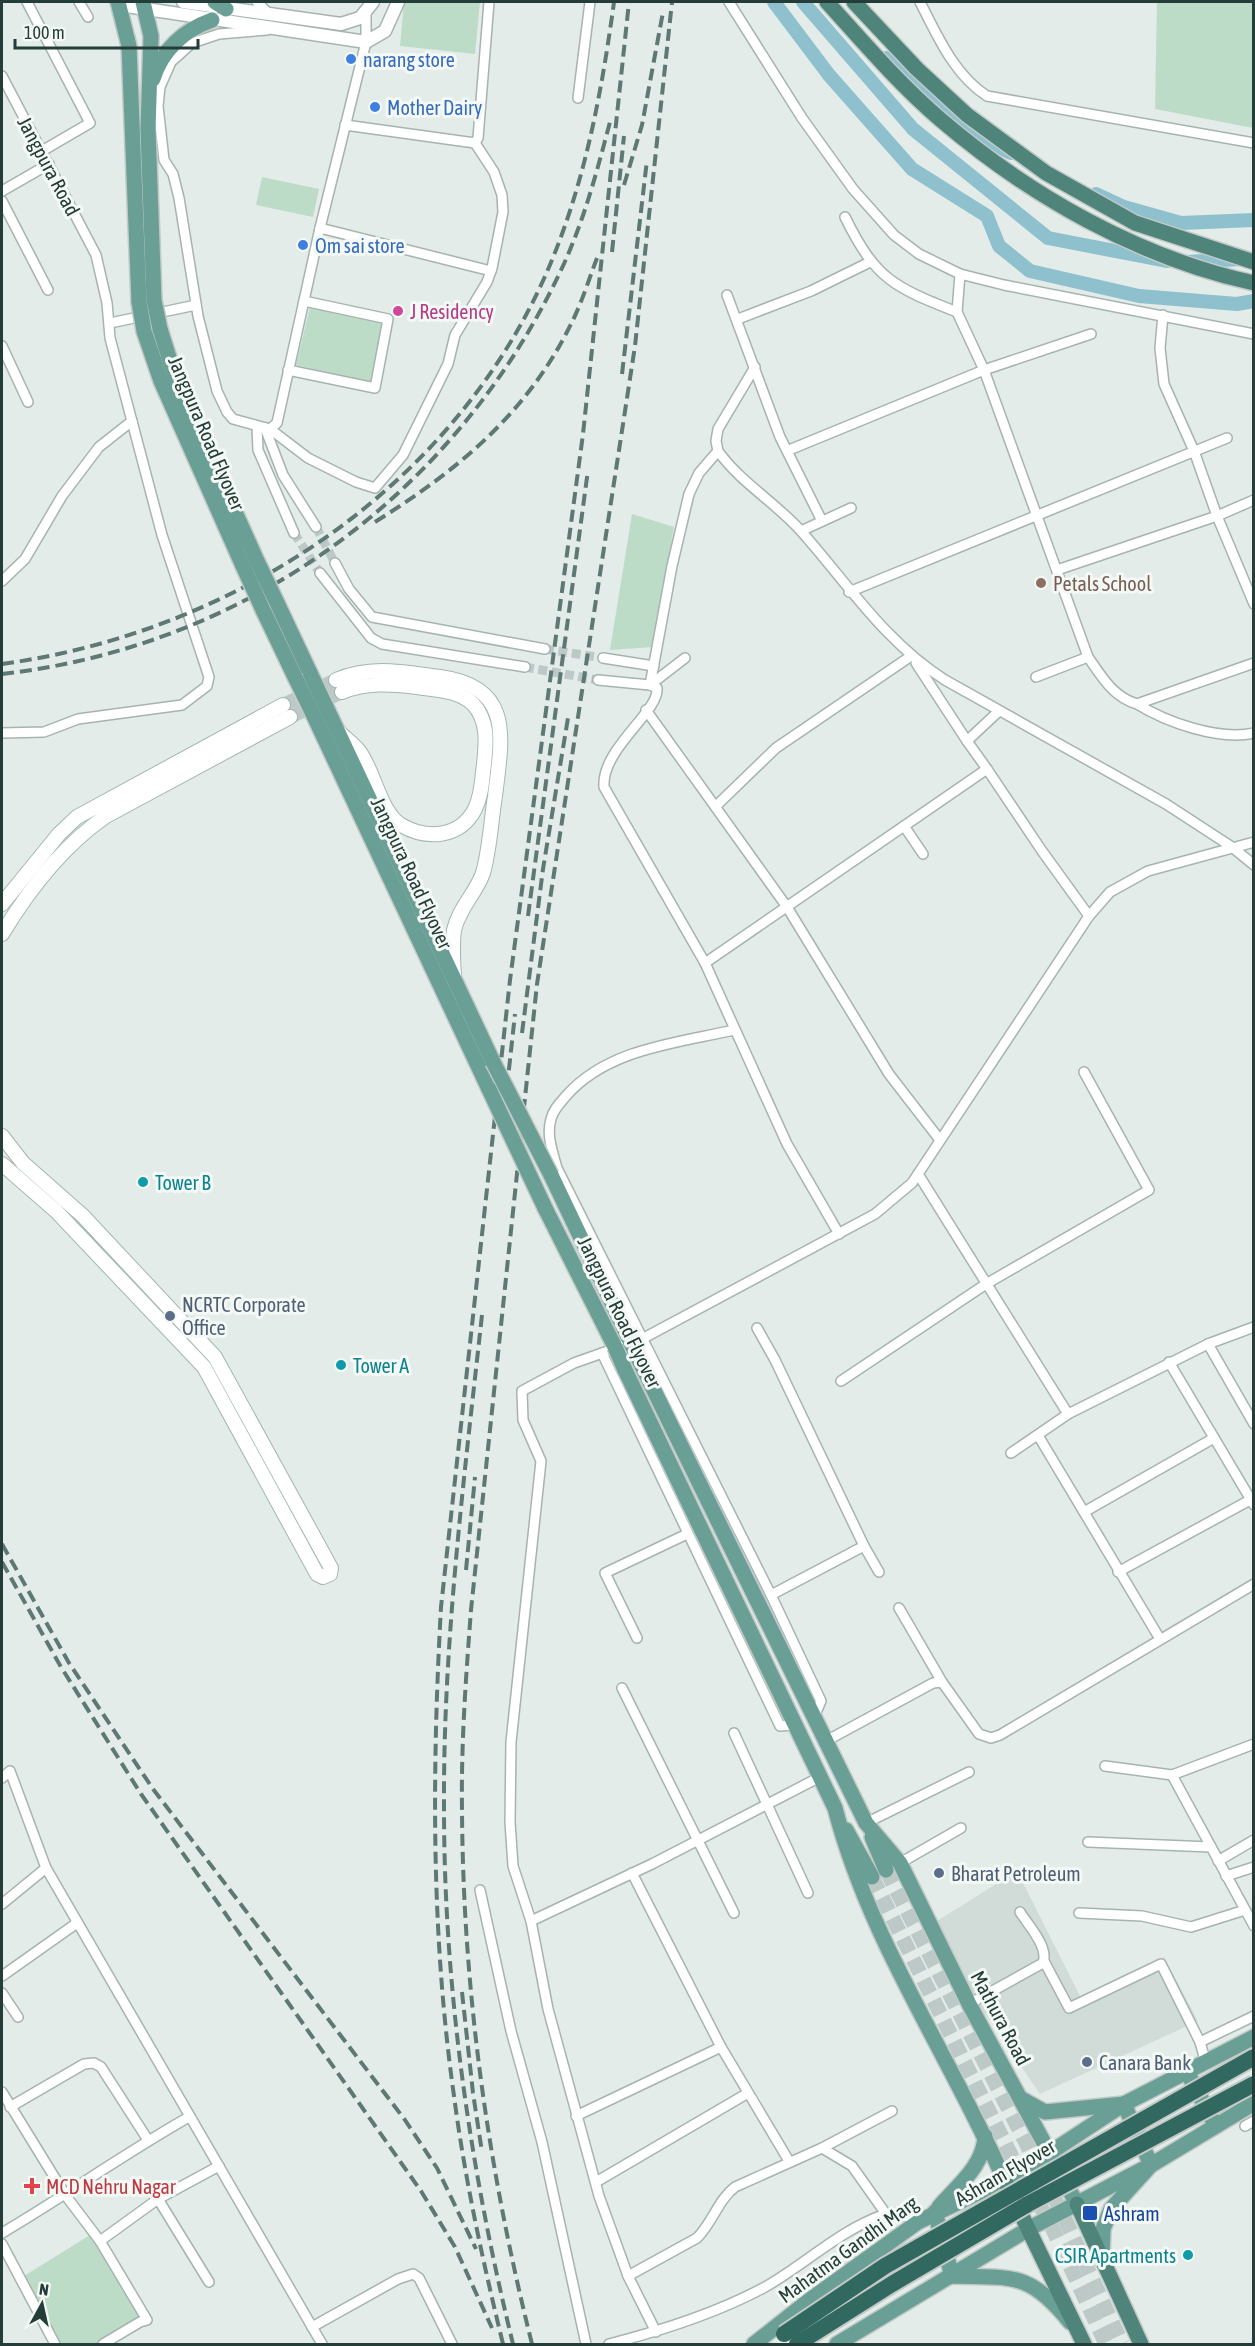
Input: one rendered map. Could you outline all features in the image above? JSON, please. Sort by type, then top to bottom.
[{"type":"highway","points":[[827,2],[940,119],[1051,199],[1138,246],[1191,266],[1254,284]]},
{"type":"highway","points":[[854,2],[917,69],[967,115],[1046,173],[1135,223],[1254,262]]},
{"type":"highway","name":"Ashram Flyover","points":[[791,2339],[885,2266],[1254,2058]]},
{"type":"highway","name":"Ashram Flyover","points":[[791,2339],[892,2284],[1028,2204],[1254,2084]]},
{"type":"highway","points":[[1003,2177],[1081,2338]]},
{"type":"highway","name":"Mathura Road","points":[[1077,2204],[1141,2344]]},
{"type":"main road","name":"Jangpura Road Flyover","points":[[119,3],[129,46],[140,302],[144,332],[160,381],[263,610],[793,1725]]},
{"type":"main road","points":[[145,6],[152,36],[150,91]]},
{"type":"main road","points":[[150,91],[157,68],[171,47],[190,31],[212,20]]},
{"type":"main road","name":"Jangpura Road Flyover","points":[[150,91],[148,129],[154,300],[177,383],[257,561],[454,981],[814,1717]]},
{"type":"main road","points":[[337,730],[359,751],[388,811],[398,824],[432,836],[450,832],[464,824],[475,809],[481,792],[486,743],[484,726],[472,703],[448,691],[391,684],[339,686],[364,671],[393,670],[457,680],[472,684],[484,693],[498,716],[501,746],[488,850],[482,874],[460,913],[454,930],[454,981]]},
{"type":"main road","points":[[2,904],[59,834],[77,817],[287,711],[85,830],[68,847],[2,934]]},
{"type":"main road","points":[[2,1136],[23,1163],[83,1216],[215,1357],[331,1568],[330,1574],[323,1577],[317,1574],[204,1367],[56,1211],[2,1164]]},
{"type":"main road","name":"Mathura Road","points":[[814,1717],[866,1823],[900,1863],[969,2004],[1051,2152],[1077,2204]]},
{"type":"main road","points":[[793,1725],[835,1808],[879,1874],[866,1823]]},
{"type":"main road","points":[[835,1808],[847,1856],[924,2024],[985,2136],[1003,2177]]},
{"type":"main road","name":"Mahatma Gandhi Marg","points":[[754,2344],[811,2299],[918,2222],[980,2192],[1051,2152],[1124,2104],[1254,2037]]},
{"type":"main road","points":[[1187,2072],[1215,2124]]},
{"type":"main road","points":[[1020,2098],[1045,2112],[1124,2104],[1151,2165]]},
{"type":"main road","points":[[837,2344],[1029,2228],[1151,2165],[1215,2124],[1254,2103]]},
{"type":"main road","points":[[952,2276],[935,2212],[970,2174],[985,2148],[985,2136]]},
{"type":"main road","points":[[1102,2258],[1103,2229],[1111,2209],[1151,2165]]},
{"type":"main road","points":[[952,2276],[1011,2277],[1030,2283],[1053,2301],[1081,2338]]},
{"type":"main road","name":"Mahatma Gandhi Marg","points":[[769,2344],[791,2339]]},
{"type":"street","points":[[27,2],[90,123],[42,151]]},
{"type":"street","points":[[79,2],[88,17]]},
{"type":"street","points":[[183,2],[220,5],[341,24],[360,18],[369,6]]},
{"type":"street","points":[[257,2],[269,14]]},
{"type":"street","points":[[119,3],[212,20],[366,42],[385,31],[398,2]]},
{"type":"street","points":[[475,142],[478,138],[489,2]]},
{"type":"street","points":[[578,98],[590,2]]},
{"type":"street","points":[[729,2],[741,25],[802,118],[872,213],[894,235],[919,254],[960,274],[1075,300],[1254,334]]},
{"type":"street","points":[[920,2],[950,57],[977,90],[987,96],[1254,143]]},
{"type":"street","points":[[264,428],[277,423],[320,228],[366,42],[369,6]]},
{"type":"street","points":[[273,28],[210,36],[192,43],[171,62],[160,87],[158,106],[164,159],[173,174],[179,198],[196,305],[217,391],[227,412],[233,419],[264,428],[309,458],[356,482],[375,488],[403,455],[441,374],[448,364],[455,335],[491,271],[503,212],[502,195],[494,172],[475,142]]},
{"type":"street","name":"Jangpura Road","points":[[2,76],[96,255],[110,323],[110,338],[162,535],[209,678],[207,686],[182,705],[78,719],[44,732],[2,734]]},
{"type":"street","points":[[345,125],[475,142]]},
{"type":"street","points":[[2,191],[49,164]]},
{"type":"street","points":[[2,201],[48,290]]},
{"type":"street","points":[[845,217],[870,262],[894,284],[957,312]]},
{"type":"street","points":[[320,228],[491,271]]},
{"type":"street","points":[[738,319],[811,291],[870,262]]},
{"type":"street","points":[[960,274],[957,312],[984,370],[1088,657],[1115,694],[1174,723],[1224,734],[1254,733]]},
{"type":"street","points":[[727,295],[738,319],[780,437],[789,450],[822,521]]},
{"type":"street","points":[[288,370],[375,388],[388,319],[304,301]]},
{"type":"street","points":[[110,323],[196,305]]},
{"type":"street","points":[[1163,315],[1160,348],[1164,384],[1194,451],[1217,516],[1254,604]]},
{"type":"street","points":[[789,450],[984,370],[1091,334]]},
{"type":"street","points":[[2,346],[28,402]]},
{"type":"street","points":[[755,367],[718,429],[716,441],[718,451],[801,531],[849,592],[911,656],[926,669],[1166,804],[1232,847],[1254,865]]},
{"type":"street","points":[[2,581],[25,559],[62,496],[99,447],[132,421]]},
{"type":"street","points":[[264,428],[283,475],[316,527]]},
{"type":"street","points":[[264,428],[258,450],[294,533]]},
{"type":"street","points":[[849,592],[1227,438]]},
{"type":"street","points":[[650,685],[688,494],[699,473],[718,451]]},
{"type":"street","points":[[1057,570],[1217,516],[1254,500]]},
{"type":"street","points":[[801,531],[851,508]]},
{"type":"street","points":[[335,563],[349,589],[372,617],[545,649]]},
{"type":"street","points":[[320,573],[371,638],[382,644],[525,667]]},
{"type":"street","points":[[911,656],[1042,851],[1089,916]]},
{"type":"street","points":[[716,806],[776,748],[911,656]]},
{"type":"street","points":[[603,657],[654,666]]},
{"type":"street","points":[[1036,677],[1088,657]]},
{"type":"street","points":[[650,685],[685,658]]},
{"type":"street","points":[[1137,704],[1254,663]]},
{"type":"street","points":[[598,680],[650,685],[658,692],[626,735],[605,771],[604,787],[705,963],[798,1167],[839,1234]]},
{"type":"street","points":[[646,710],[787,907],[889,1074],[940,1140]]},
{"type":"street","points":[[967,741],[999,711]]},
{"type":"street","points":[[705,963],[987,769]]},
{"type":"street","points":[[904,825],[923,854]]},
{"type":"street","points":[[656,2332],[628,2276],[596,2182],[548,2009],[531,1921],[513,1866],[510,1822],[511,1742],[541,1461],[523,1420],[522,1391],[542,1378],[642,1339],[875,1214],[912,1183],[1089,916],[1110,892],[1148,871],[1254,842]]},
{"type":"street","points":[[734,1030],[650,1049],[608,1063],[576,1084],[557,1106],[551,1119],[549,1135],[557,1168],[821,1701],[814,1717]]},
{"type":"street","points":[[841,1381],[986,1284],[1149,1190],[1084,1072]]},
{"type":"street","points":[[918,1174],[1068,1414]]},
{"type":"street","points":[[1011,1453],[1039,1437],[1068,1414],[1169,1362],[1254,1327]]},
{"type":"street","points":[[757,1328],[879,1572]]},
{"type":"street","points":[[1208,1344],[1254,1424]]},
{"type":"street","points":[[602,1353],[780,1726],[793,1725]]},
{"type":"street","points":[[1118,1572],[1252,1503],[1169,1362]]},
{"type":"street","points":[[1039,1437],[1160,1639]]},
{"type":"street","points":[[1084,1512],[1214,1438]]},
{"type":"street","points":[[637,1638],[605,1573],[687,1534]]},
{"type":"street","points":[[771,1596],[864,1546]]},
{"type":"street","points":[[899,1608],[942,1682],[979,1734],[991,1738],[1254,1584]]},
{"type":"street","points":[[826,1741],[933,1683],[942,1682]]},
{"type":"street","points":[[622,1688],[734,1913]]},
{"type":"street","points":[[734,1733],[765,1805],[808,1893]]},
{"type":"street","points":[[1105,1766],[1172,1776],[1254,1743]]},
{"type":"street","points":[[2,1778],[10,1771],[15,1779],[46,1868],[322,2344]]},
{"type":"street","points":[[866,1823],[969,1772]]},
{"type":"street","points":[[1172,1776],[1254,1926]]},
{"type":"street","points":[[531,1921],[632,1874],[818,1778]]},
{"type":"street","points":[[900,1863],[961,1828]]},
{"type":"street","points":[[1218,1861],[1254,1840]]},
{"type":"street","points":[[1088,1842],[1211,1848]]},
{"type":"street","points":[[1226,1876],[1254,1867]]},
{"type":"street","points":[[2,1904],[46,1868]]},
{"type":"street","points":[[632,1874],[721,2047],[789,2160]]},
{"type":"street","points":[[480,1890],[511,2031],[542,2142],[586,2344]]},
{"type":"street","points":[[1079,1913],[1142,1916],[1191,1927],[1245,1910]]},
{"type":"street","points":[[1020,1912],[1040,1945],[1044,1961],[1069,2008],[1161,1964],[1200,2042],[1206,2062]]},
{"type":"street","points":[[2,1976],[77,1923]]},
{"type":"street","points":[[969,2004],[1038,1967],[1044,1961]]},
{"type":"street","points":[[2,1993],[18,2017]]},
{"type":"street","points":[[1200,2042],[1254,2016]]},
{"type":"street","points":[[576,2116],[721,2047]]},
{"type":"street","points":[[10,2107],[84,2064],[94,2063],[101,2067],[148,2140]]},
{"type":"street","points":[[2,2092],[66,2196],[100,2241],[147,2320],[103,2344]]},
{"type":"street","points":[[596,2182],[748,2093]]},
{"type":"street","points":[[628,2276],[697,2238],[726,2194],[735,2187],[789,2160],[822,2148],[892,2111]]},
{"type":"street","points":[[2,2233],[66,2196],[148,2140],[189,2117]]},
{"type":"street","points":[[822,2148],[852,2166],[886,2214]]},
{"type":"street","points":[[100,2241],[158,2199],[219,2166]]},
{"type":"street","points":[[158,2199],[209,2282]]},
{"type":"street","points":[[609,2344],[656,2332],[764,2288],[867,2222],[886,2214],[904,2215],[918,2222]]},
{"type":"street","points":[[2,2244],[55,2344]]},
{"type":"street","points":[[312,2327],[398,2279],[413,2274],[419,2278],[452,2344]]},
{"type":"shaded area","points":[[1017,1871],[1083,2002],[1164,1957],[1198,2021],[1040,2094],[975,1999],[937,1921]]},
{"type":"green space","points":[[404,2],[480,2],[475,54],[400,46]]},
{"type":"green space","points":[[1157,2],[1253,2],[1253,128],[1155,109]]},
{"type":"green space","points":[[262,177],[319,189],[313,217],[256,205]]},
{"type":"green space","points":[[310,307],[383,322],[370,383],[296,365]]},
{"type":"green space","points":[[632,514],[674,527],[653,647],[610,650]]},
{"type":"green space","points":[[90,2235],[145,2316],[98,2344],[60,2344],[24,2276]]},
{"type":"waterway","points":[[774,2],[829,75],[912,169],[987,216],[999,246],[1030,271],[1139,296],[1237,304],[1254,301]]},
{"type":"waterway","points":[[803,2],[913,129],[1048,238],[1167,261]]},
{"type":"waterway","points":[[886,58],[973,134],[1011,153]]},
{"type":"waterway","points":[[1096,194],[1124,207],[1181,223],[1254,220]]},
{"type":"waterway","points":[[1186,262],[1242,259]]},
{"type":"tunnel","points":[[316,527],[335,563]]},
{"type":"tunnel","points":[[294,533],[320,573]]},
{"type":"tunnel","points":[[545,649],[603,658]]},
{"type":"tunnel","points":[[525,667],[598,680]]},
{"type":"tunnel","points":[[283,705],[336,680]]},
{"type":"tunnel","points":[[290,717],[342,692]]},
{"type":"tunnel","points":[[886,1870],[1064,2217],[1122,2344]]},
{"type":"tunnel","points":[[872,1877],[1015,2163],[1050,2223],[1106,2344]]},
{"type":"railway","points":[[2,664],[89,647],[174,619],[255,581],[331,534],[400,478],[460,413],[512,340],[552,260],[574,197],[591,133],[614,2]]},
{"type":"railway","points":[[503,2344],[463,2159],[446,2035],[437,1913],[435,1791],[441,1607],[510,980],[583,434],[629,2]]},
{"type":"railway","points":[[532,2344],[516,2278],[491,2146],[473,2012],[463,1878],[463,1735],[471,1610],[537,984],[635,346],[672,2]]},
{"type":"railway","points":[[624,185],[642,125],[663,12]]},
{"type":"railway","points":[[2,674],[92,658],[179,630],[260,593],[335,545],[404,488],[465,422],[518,349],[570,250],[589,196],[610,122]]},
{"type":"railway","points":[[612,252],[624,136]]},
{"type":"railway","points":[[622,374],[647,160]]},
{"type":"railway","points":[[375,522],[435,482],[488,437],[512,412],[554,355],[576,314],[597,258]]},
{"type":"railway","points":[[528,916],[588,470]]},
{"type":"railway","points":[[522,1033],[543,869],[568,718]]},
{"type":"railway","points":[[503,1124],[515,1014]]},
{"type":"railway","points":[[482,1315],[451,1623],[445,1746],[445,1876],[454,2011],[462,2079],[484,2212],[513,2344]]},
{"type":"railway","points":[[466,1570],[475,1477]]},
{"type":"railway","points":[[2,1544],[69,1663],[153,1789],[405,2120],[437,2168],[476,2249]]},
{"type":"railway","points":[[2,1562],[61,1667],[141,1794],[421,2191],[455,2247],[492,2328]]},
{"type":"railway","points":[[462,1992],[482,2152]]},
{"type":"place","name":"narang store","points":[[351,59]]},
{"type":"place","name":"Mother Dairy","points":[[375,107]]},
{"type":"place","name":"Om sai store","points":[[303,245]]},
{"type":"place","name":"J Residency","points":[[398,311]]},
{"type":"place","name":"Petals School","points":[[1041,583]]},
{"type":"place","name":"Tower B","points":[[143,1182]]},
{"type":"place","name":"NCRTC Corporate Office","points":[[170,1316]]},
{"type":"place","name":"Tower A","points":[[341,1365]]},
{"type":"place","name":"Bharat Petroleum","points":[[939,1873]]},
{"type":"place","name":"Canara Bank","points":[[1087,2062]]},
{"type":"place","name":"MCD Nehru Nagar","points":[[32,2186]]},
{"type":"place","name":"Ashram","points":[[1090,2213]]},
{"type":"place","name":"CSIR Apartments","points":[[1188,2255]]}]
